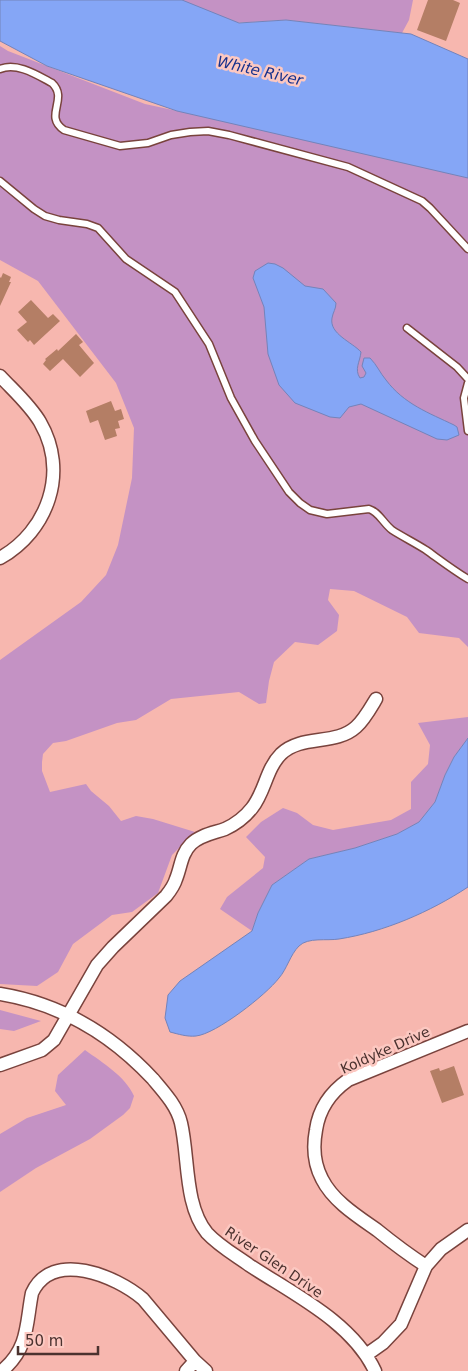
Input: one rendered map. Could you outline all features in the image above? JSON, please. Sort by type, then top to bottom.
[{"type":"street","points":[[0,376],[32,410],[41,423],[52,452],[53,472],[48,505],[39,522],[27,538],[0,558]]},
{"type":"street","points":[[0,1066],[42,1050],[54,1040],[86,982],[104,955],[173,887],[181,861],[190,845],[208,834],[234,824],[248,812],[258,799],[275,761],[287,749],[306,742],[345,734],[356,727],[364,718],[376,699]]},
{"type":"street","name":"River Glen Drive","points":[[0,994],[32,1001],[69,1015],[104,1035],[126,1053],[155,1082],[176,1109],[184,1136],[193,1203],[202,1227],[226,1249],[342,1327],[366,1355],[375,1371]]},
{"type":"street","name":"Koldyke Drive","points":[[426,1266],[345,1207],[327,1187],[321,1178],[316,1163],[316,1126],[324,1104],[348,1080],[468,1030]]},
{"type":"street","points":[[366,1355],[383,1343],[401,1324],[426,1266],[441,1249],[468,1230]]},
{"type":"street","points":[[4,1368],[13,1361],[22,1346],[34,1287],[48,1275],[65,1270],[74,1270],[106,1276],[136,1293],[195,1361],[206,1371]]},
{"type":"street","points":[[186,1371],[195,1361]]},
{"type":"lane","points":[[0,69],[19,68],[52,83],[56,87],[58,94],[55,116],[58,126],[64,130],[113,145],[129,146],[148,143],[180,133],[208,131],[333,162],[377,179],[422,201],[468,250]]},
{"type":"lane","points":[[0,181],[45,216],[98,228],[126,259],[175,292],[209,344],[231,398],[255,442],[288,492],[300,503],[310,510],[327,514],[369,509],[375,511],[395,532],[426,550],[448,568],[468,579]]},
{"type":"lane","points":[[407,328],[457,367],[468,379]]},
{"type":"lane","points":[[468,383],[464,398],[468,431]]},
{"type":"shaded area","points":[[140,0],[413,0],[409,20],[402,33],[286,20],[231,23]]},
{"type":"shaded area","points":[[0,46],[8,51],[145,104],[344,147],[468,178],[468,647],[459,638],[419,633],[407,617],[354,591],[330,589],[328,600],[339,615],[337,631],[318,645],[295,642],[274,662],[266,703],[259,704],[239,692],[171,699],[136,720],[117,723],[66,741],[53,743],[43,754],[42,762],[42,771],[50,792],[86,784],[91,791],[109,806],[121,821],[136,816],[153,819],[195,832],[172,855],[158,893],[132,912],[112,915],[73,944],[58,972],[37,986],[0,984],[0,660],[81,602],[106,575],[118,545],[132,478],[134,428],[116,383],[38,281],[0,260]]},
{"type":"shaded area","points":[[468,717],[468,738],[454,757],[435,802],[419,822],[397,834],[355,848],[309,859],[272,885],[258,913],[252,931],[220,909],[227,897],[263,868],[265,857],[246,837],[261,822],[283,808],[297,813],[313,825],[333,830],[391,820],[411,809],[411,782],[428,764],[430,745],[418,723]]},
{"type":"shaded area","points":[[0,1010],[41,1021],[14,1031],[0,1029]]},
{"type":"shaded area","points":[[85,1050],[113,1070],[125,1082],[134,1096],[130,1108],[90,1139],[36,1168],[0,1192],[0,1134],[27,1118],[66,1105],[55,1091],[58,1075]]},
{"type":"water","name":"White River","points":[[0,0],[182,0],[239,23],[286,20],[411,34],[468,59],[468,178],[177,111],[47,66],[0,41]]},
{"type":"water","points":[[268,263],[283,268],[305,286],[323,289],[336,303],[332,324],[337,333],[361,352],[357,368],[360,378],[364,377],[366,373],[362,366],[364,358],[370,358],[393,388],[409,402],[454,425],[457,427],[459,435],[447,440],[437,439],[361,404],[349,407],[340,418],[330,417],[295,403],[279,385],[268,354],[264,307],[253,278],[255,271]]},
{"type":"water","points":[[468,738],[468,887],[422,913],[390,926],[334,940],[307,941],[299,946],[273,985],[228,1021],[205,1034],[196,1036],[186,1036],[170,1032],[165,1018],[168,995],[180,981],[252,931],[258,913],[272,885],[309,859],[355,848],[397,834],[419,822],[435,802],[454,757]]},
{"type":"building","points":[[428,0],[453,0],[460,3],[446,41],[417,30]]},
{"type":"building","points":[[3,273],[11,277],[9,282],[11,282],[0,306],[0,277]]},
{"type":"building","points":[[31,300],[48,318],[53,314],[60,321],[34,345],[30,340],[28,342],[17,330],[27,322],[18,312]]},
{"type":"building","points":[[76,334],[83,342],[79,345],[94,363],[80,377],[63,359],[50,371],[43,364],[45,359],[57,349],[58,351]]},
{"type":"building","points":[[111,401],[115,411],[121,409],[124,419],[118,421],[120,428],[115,429],[117,436],[105,440],[98,420],[90,423],[86,411]]},
{"type":"building","points":[[454,1066],[464,1095],[442,1103],[430,1071],[439,1068],[440,1071]]}]
